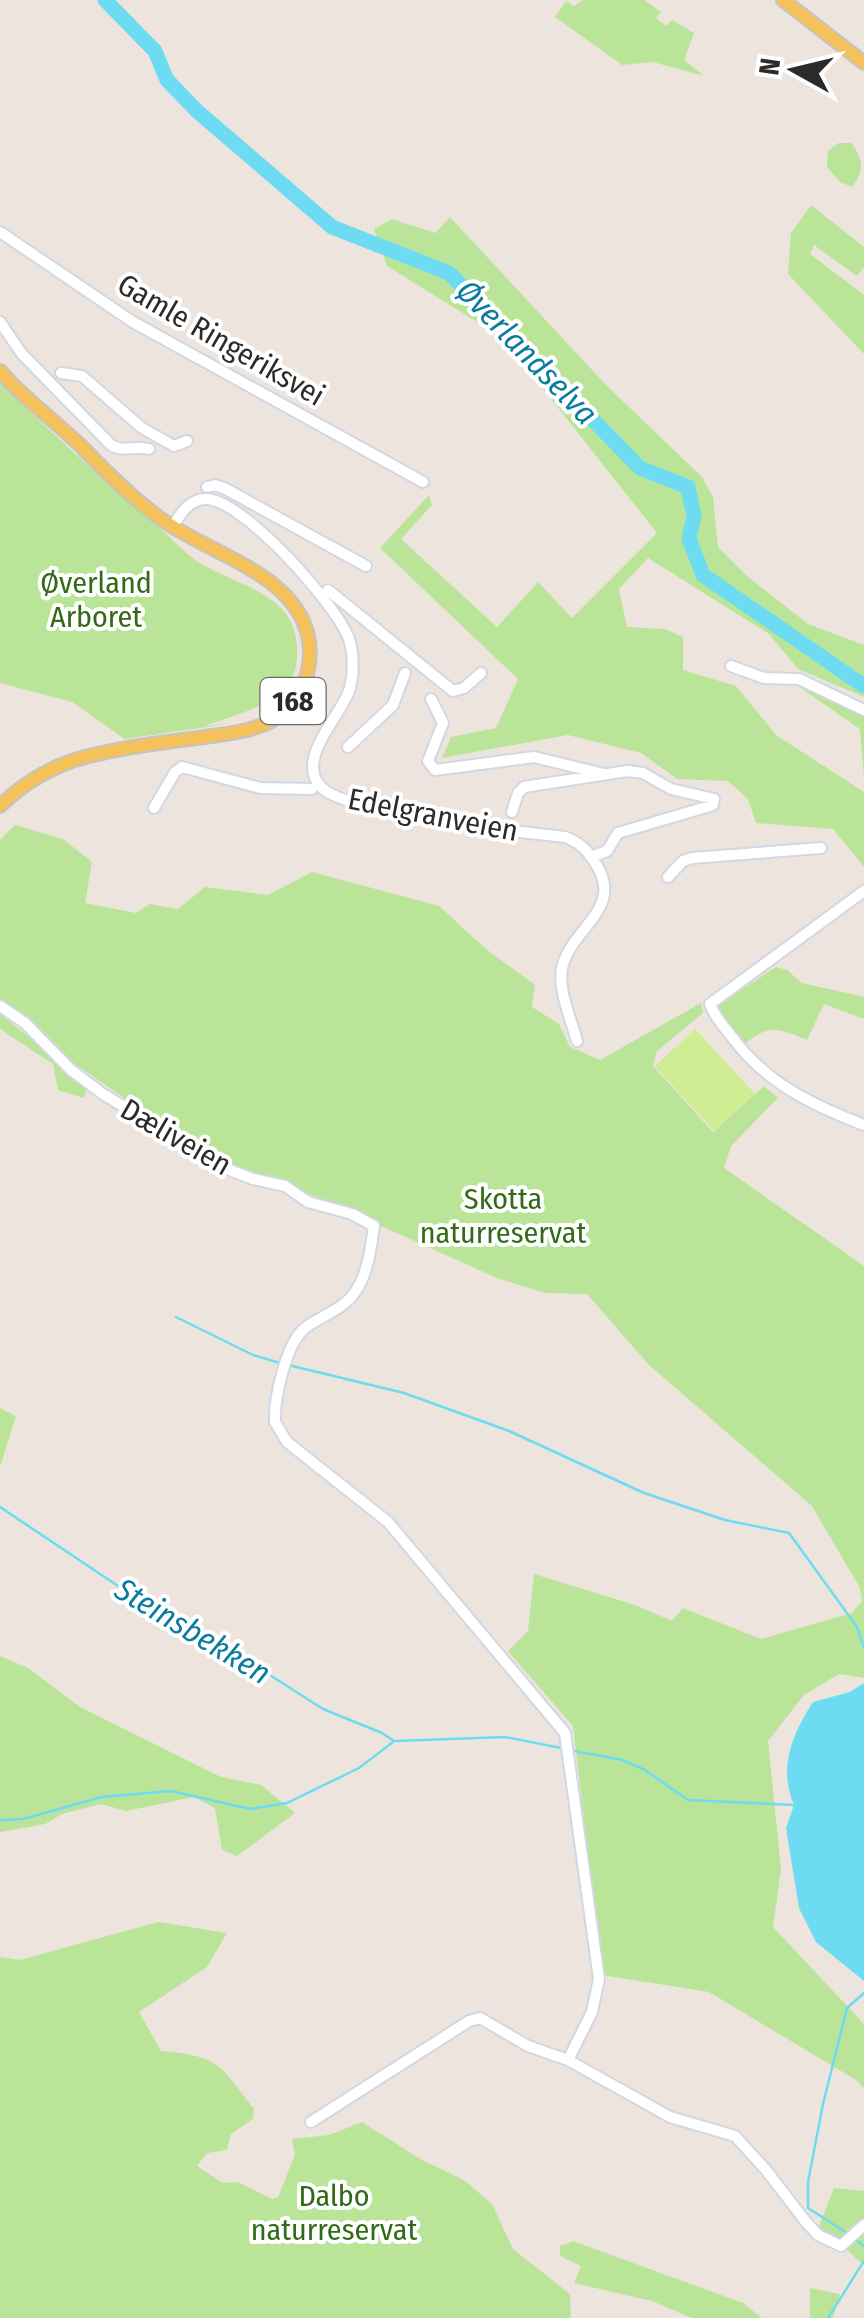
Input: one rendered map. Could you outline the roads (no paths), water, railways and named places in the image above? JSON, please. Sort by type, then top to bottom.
[{"type":"main road","points":[[783,0],[864,63]]},
{"type":"main road","name":"168","points":[[0,359],[18,388]]},
{"type":"main road","name":"168","points":[[0,372],[118,485],[217,553],[272,582],[298,611],[309,640],[310,663],[304,684],[289,706],[262,725],[84,758],[34,777],[0,806]]},
{"type":"main road","name":"168","points":[[0,816],[26,792],[52,776],[120,751]]},
{"type":"street","name":"Gamle Ringeriksvei","points":[[0,232],[133,322],[423,482]]},
{"type":"street","points":[[0,322],[22,354],[111,444],[122,450],[149,449]]},
{"type":"street","points":[[60,372],[82,376],[152,434],[174,446],[186,442]]},
{"type":"street","points":[[207,487],[224,488],[366,566]]},
{"type":"street","name":"Edelgranveien","points":[[174,524],[186,507],[198,500],[212,499],[228,506],[288,557],[321,595],[349,638],[352,678],[348,694],[319,746],[313,770],[318,785],[332,796],[428,818],[564,837],[585,848],[591,857]]},
{"type":"street","points":[[328,590],[452,691],[464,688],[481,673]]},
{"type":"street","points":[[730,666],[764,678],[799,678],[864,710]]},
{"type":"street","points":[[348,748],[393,705],[405,672]]},
{"type":"street","points":[[431,699],[443,723],[429,754],[428,761],[434,770],[534,756],[610,775]]},
{"type":"street","name":"Edelgranveien","points":[[154,808],[174,772],[182,768],[260,788],[312,789]]},
{"type":"street","points":[[512,812],[524,787],[635,771],[672,788],[710,796],[713,805],[630,828],[615,836],[607,851],[591,857],[604,875],[604,897],[562,965],[561,979],[577,1041]]},
{"type":"street","points":[[668,877],[678,864],[692,858],[822,848]]},
{"type":"street","points":[[864,891],[710,1004],[739,1046],[764,1073],[786,1090],[864,1126]]},
{"type":"street","name":"Dæliveien","points":[[0,1006],[25,1022],[72,1070],[103,1094],[222,1166],[253,1179],[285,1186],[308,1202],[352,1214],[374,1226],[364,1278],[356,1292],[301,1330],[289,1349],[275,1422],[287,1442],[388,1522],[565,1734],[599,1979],[592,2012],[568,2060]]},
{"type":"street","points":[[311,2122],[469,2021],[480,2018],[528,2046],[568,2060],[670,2117],[735,2136],[818,2235],[841,2246],[864,2225]]},
{"type":"water","points":[[864,1683],[864,1981],[816,1942],[799,1908],[786,1828],[794,1805],[787,1764],[805,1714],[813,1702],[850,1692]]},
{"type":"waterway","name":"Øverlandselva","points":[[105,0],[155,51],[167,80],[197,111],[332,227],[449,273],[640,468],[688,487],[694,516],[689,539],[703,575],[864,686]]},
{"type":"waterway","points":[[176,1317],[253,1355],[280,1363]]},
{"type":"waterway","points":[[288,1365],[404,1393],[509,1431],[644,1493],[725,1520],[789,1533],[857,1627],[864,1647]]},
{"type":"waterway","name":"Steinsbekken","points":[[0,1507],[133,1596],[237,1654],[323,1709],[394,1741]]},
{"type":"waterway","points":[[395,1741],[505,1737],[561,1748]]},
{"type":"waterway","points":[[0,1820],[23,1819],[102,1797],[171,1791],[250,1809],[287,1803],[359,1768],[393,1742]]},
{"type":"waterway","points":[[569,1750],[623,1760],[645,1770],[688,1800],[794,1805]]},
{"type":"waterway","points":[[847,2233],[808,2208],[808,2182],[847,2008],[864,1993]]},
{"type":"waterway","points":[[853,2238],[864,2246]]},
{"type":"waterway","points":[[828,2318],[864,2261]]},
{"type":"park label","name":"Øverland Arboret","points":[[96,600]]},
{"type":"park label","name":"Skotta naturreservat","points":[[503,1216]]},
{"type":"park label","name":"Dalbo naturreservat","points":[[334,2213]]}]
